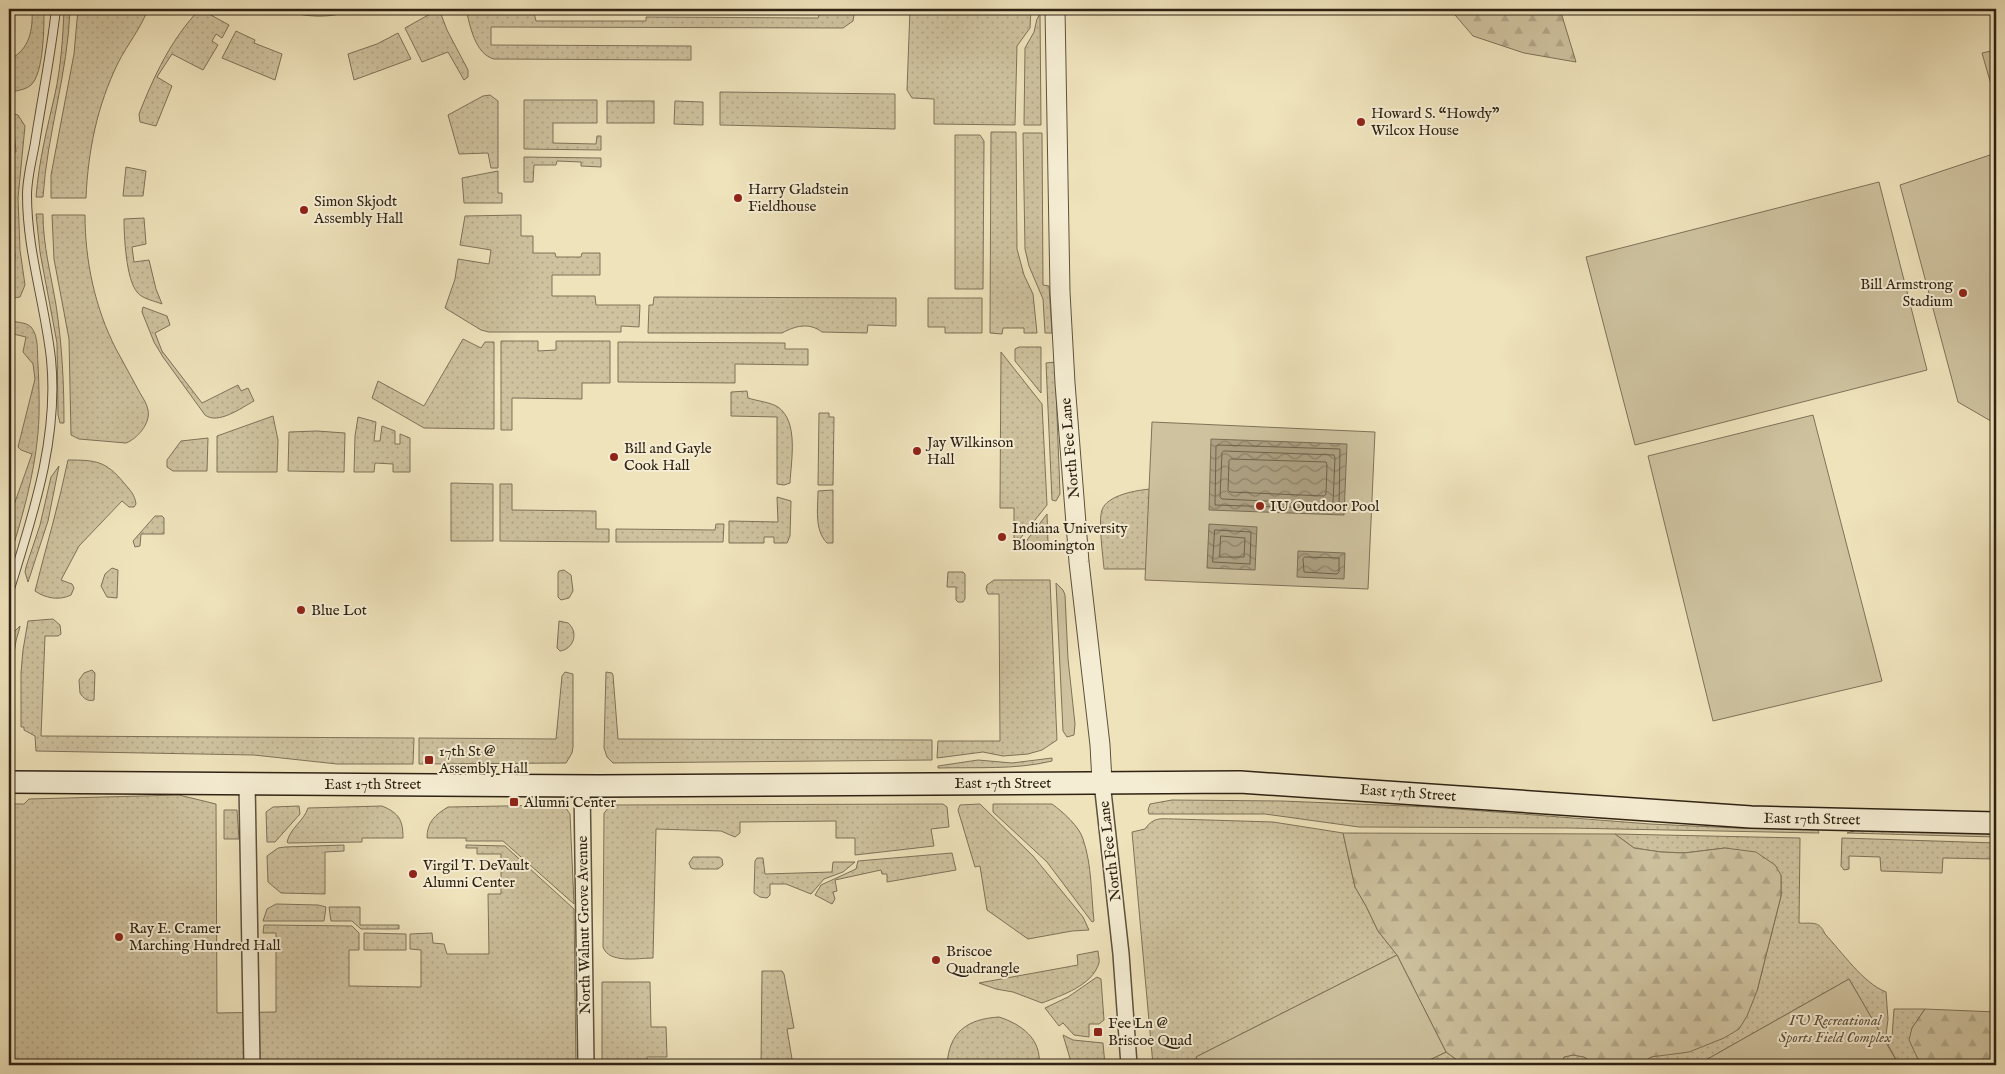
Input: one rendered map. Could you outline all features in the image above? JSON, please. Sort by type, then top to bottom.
[{"type":"main road","name":"East 17th Street","points":[[9,782],[582,786],[1240,782],[1751,817],[1996,823]]},
{"type":"street","name":"North Fee Lane","points":[[1055,9],[1060,282],[1065,383],[1080,562],[1121,954],[1129,1065]]},
{"type":"street","points":[[247,783],[252,1065]]},
{"type":"street","name":"North Walnut Grove Avenue","points":[[582,786],[586,1065]]},
{"type":"lane","points":[[9,592],[38,496],[47,454],[51,416],[51,360],[28,226],[27,193],[56,9]]},
{"type":"green space","points":[[32,9],[44,9],[39,70],[31,85],[9,92],[9,60],[16,56],[26,45],[31,31]]},
{"type":"green space","points":[[64,9],[70,9],[66,57],[45,173],[43,197],[36,197],[41,157],[59,73]]},
{"type":"green space","points":[[78,9],[148,9],[142,23],[118,63],[104,96],[91,146],[86,198],[51,198],[51,175],[74,54]]},
{"type":"green space","points":[[200,9],[229,25],[222,38],[216,34],[212,41],[218,45],[203,70],[172,54],[157,77],[172,86],[156,126],[140,122],[139,114],[164,58],[180,33]]},
{"type":"green space","points":[[281,9],[355,9],[328,16],[309,16]]},
{"type":"green space","points":[[439,9],[447,30],[468,70],[468,77],[464,80],[448,52],[422,62],[405,28]]},
{"type":"green space","points":[[466,9],[533,9],[536,21],[646,21],[646,17],[818,18],[821,9],[855,9],[853,21],[843,28],[491,27],[491,45],[691,46],[691,60],[494,59],[482,51],[474,38]]},
{"type":"green space","points":[[910,9],[1031,9],[1030,28],[1017,46],[1015,125],[934,124],[934,99],[912,98],[907,90]]},
{"type":"green space","points":[[1450,9],[1560,9],[1576,62],[1524,53],[1473,36]]},
{"type":"green space","points":[[1040,14],[1041,125],[1024,125],[1025,48],[1034,32]]},
{"type":"green space","points":[[236,31],[255,40],[254,43],[282,54],[275,80],[222,58]]},
{"type":"green space","points":[[398,33],[411,59],[354,80],[348,54],[377,44]]},
{"type":"green space","points":[[1996,50],[1996,102],[1982,53]]},
{"type":"green space","points":[[720,92],[895,94],[895,129],[720,125]]},
{"type":"green space","points":[[490,95],[498,101],[498,168],[491,168],[488,153],[459,154],[448,115],[483,96]]},
{"type":"green space","points":[[524,100],[597,100],[597,123],[553,123],[553,143],[596,144],[597,136],[601,136],[601,150],[524,149]]},
{"type":"green space","points":[[607,101],[654,101],[654,123],[607,123]]},
{"type":"green space","points":[[675,101],[703,102],[703,125],[674,124]]},
{"type":"green space","points":[[9,113],[18,115],[25,126],[18,198],[20,250],[25,285],[20,297],[9,299],[9,291],[13,291],[15,253],[9,252],[9,152],[16,152],[13,121],[9,121]]},
{"type":"green space","points":[[991,132],[1016,132],[1017,249],[1024,275],[1033,294],[1037,333],[1024,333],[1024,328],[1003,328],[1002,334],[990,333]]},
{"type":"green space","points":[[1023,133],[1042,133],[1043,285],[1049,286],[1052,333],[1045,333],[1043,299],[1029,266],[1025,249]]},
{"type":"green space","points":[[955,135],[980,135],[984,141],[983,289],[955,289]]},
{"type":"green space","name":"Bill Armstrong Stadium","points":[[1996,153],[1996,424],[1958,402],[1900,185]]},
{"type":"green space","points":[[524,157],[601,158],[601,167],[581,166],[581,162],[557,161],[556,165],[534,165],[533,182],[524,182]]},
{"type":"green space","points":[[126,167],[146,171],[143,196],[123,196]]},
{"type":"green space","points":[[498,171],[498,193],[502,193],[502,203],[464,203],[462,178]]},
{"type":"green space","points":[[1879,182],[1927,370],[1635,445],[1586,257]]},
{"type":"green space","points":[[36,214],[43,214],[46,249],[56,305],[64,393],[64,423],[60,423],[58,415],[57,343],[40,252]]},
{"type":"green space","points":[[52,215],[85,215],[89,267],[102,317],[116,349],[145,401],[148,410],[147,420],[142,430],[126,443],[79,439],[71,435],[69,339],[54,259]]},
{"type":"green space","points":[[521,215],[521,236],[533,236],[533,253],[555,253],[556,257],[581,257],[582,253],[600,253],[600,275],[552,275],[552,296],[595,296],[596,305],[640,305],[639,327],[621,326],[621,332],[489,332],[481,330],[445,308],[455,279],[458,259],[489,264],[491,250],[460,245],[465,216]]},
{"type":"green space","points":[[144,218],[146,244],[132,247],[134,262],[149,260],[156,289],[162,304],[139,294],[130,278],[125,246],[124,219]]},
{"type":"green space","points":[[654,297],[896,298],[896,326],[868,325],[867,333],[822,332],[812,327],[802,326],[782,333],[648,333],[649,305],[653,305]]},
{"type":"green space","points":[[928,298],[982,298],[982,333],[945,333],[945,327],[928,327]]},
{"type":"green space","points":[[143,307],[167,316],[170,325],[155,333],[162,351],[202,403],[238,385],[241,391],[248,388],[254,401],[223,417],[210,418],[205,415],[154,342],[142,312]]},
{"type":"green space","points":[[9,321],[29,325],[34,331],[37,350],[39,424],[23,513],[9,560],[9,519],[32,454],[18,447],[35,379],[33,364],[23,352],[26,337],[9,333]]},
{"type":"green space","points":[[463,339],[481,348],[485,342],[494,342],[494,429],[424,428],[372,398],[378,381],[424,406]]},
{"type":"green space","points":[[501,341],[538,341],[538,351],[556,350],[556,341],[610,341],[610,383],[582,383],[582,399],[512,398],[512,430],[501,430]]},
{"type":"green space","points":[[618,342],[785,343],[785,349],[808,349],[808,365],[735,364],[735,383],[618,382]]},
{"type":"green space","points":[[1019,347],[1041,347],[1041,393],[1015,361],[1015,349]]},
{"type":"green space","points":[[1001,352],[1042,404],[1047,505],[1019,540],[1014,538],[1014,508],[1000,508]]},
{"type":"green space","points":[[1055,362],[1060,494],[1056,501],[1052,500],[1046,363]]},
{"type":"green space","points":[[747,391],[748,398],[778,407],[785,414],[789,422],[792,442],[790,483],[784,485],[777,484],[777,417],[731,416],[731,392]]},
{"type":"green space","points":[[819,413],[829,413],[829,417],[834,417],[833,485],[818,485]]},
{"type":"green space","points":[[1813,415],[1882,681],[1713,721],[1648,456]]},
{"type":"green space","points":[[273,416],[278,440],[277,472],[217,472],[217,436]]},
{"type":"green space","points":[[358,417],[376,422],[374,441],[380,441],[382,426],[395,431],[395,444],[400,444],[400,434],[410,438],[410,472],[393,472],[393,464],[375,463],[374,472],[354,472],[355,436]]},
{"type":"green space","name":"IU Outdoor Pool","points":[[1152,422],[1375,432],[1368,589],[1145,580]]},
{"type":"green space","points":[[289,432],[345,433],[344,472],[288,471]]},
{"type":"green space","points":[[208,438],[207,471],[173,471],[167,467],[167,460],[181,441]]},
{"type":"green space","points":[[68,460],[93,461],[106,466],[130,490],[136,504],[134,507],[129,507],[122,501],[79,546],[61,580],[72,584],[74,588],[71,595],[62,598],[52,598],[35,591]]},
{"type":"green space","points":[[59,466],[48,521],[28,582],[25,572],[26,567],[40,525],[51,477]]},
{"type":"green space","points":[[451,483],[493,484],[493,541],[451,541]]},
{"type":"green space","points":[[500,484],[512,484],[512,510],[596,511],[596,529],[609,529],[609,542],[500,541]]},
{"type":"green space","points":[[1151,489],[1146,569],[1104,569],[1100,522],[1102,510],[1110,501],[1123,494]]},
{"type":"green space","points":[[833,490],[833,543],[827,543],[818,525],[818,491]]},
{"type":"green space","points":[[777,497],[791,501],[790,536],[787,543],[774,543],[774,537],[764,537],[764,543],[729,543],[729,521],[778,522]]},
{"type":"green space","points":[[1047,514],[1048,543],[1024,544]]},
{"type":"green space","points":[[155,516],[162,516],[164,518],[164,534],[141,534],[140,546],[135,547],[133,541]]},
{"type":"green space","points":[[716,524],[724,524],[723,542],[616,542],[616,529],[715,530]]},
{"type":"green space","points":[[112,568],[118,570],[117,598],[107,597],[101,586],[105,574]]},
{"type":"green space","points":[[564,570],[571,575],[573,591],[569,598],[561,600],[558,597],[558,573]]},
{"type":"green space","points":[[948,572],[963,572],[965,574],[965,599],[963,602],[956,600],[956,587],[947,587]]},
{"type":"green space","points":[[994,580],[1050,580],[1057,740],[1042,750],[1028,754],[1003,756],[983,752],[937,758],[938,741],[1000,741],[999,594],[988,594],[986,589],[987,585]]},
{"type":"green space","points":[[1056,583],[1065,595],[1068,659],[1075,724],[1074,735],[1067,737],[1063,731]]},
{"type":"green space","points":[[53,619],[60,625],[61,634],[58,636],[45,636],[41,736],[414,738],[413,764],[337,764],[254,755],[36,751],[35,736],[24,730],[24,727],[21,727],[23,650],[28,621]]},
{"type":"green space","points":[[559,621],[568,623],[574,635],[572,644],[565,650],[560,651],[557,648]]},
{"type":"green space","points":[[20,626],[14,652],[12,673],[13,728],[9,730],[10,653],[14,632]]},
{"type":"green space","points":[[92,670],[95,673],[94,700],[88,700],[80,693],[79,680],[84,673]]},
{"type":"green space","points":[[565,672],[573,674],[573,747],[566,763],[419,764],[419,738],[556,739],[562,676]]},
{"type":"green space","points":[[606,672],[613,675],[618,739],[932,740],[932,760],[613,763],[607,757],[604,748]]},
{"type":"green space","points":[[1052,758],[1052,761],[1024,766],[938,768],[938,766],[978,760],[1012,763]]},
{"type":"green space","points":[[179,795],[216,804],[217,1013],[276,1012],[276,933],[263,933],[264,925],[352,926],[359,933],[359,950],[349,950],[349,986],[421,987],[421,950],[410,949],[410,934],[432,933],[433,943],[444,944],[447,954],[489,954],[488,894],[501,894],[501,854],[477,854],[477,848],[466,848],[466,845],[505,846],[574,909],[576,1065],[9,1065],[9,804],[24,804],[29,799]]},
{"type":"green space","points":[[1172,800],[1282,801],[1431,807],[1650,824],[1817,829],[1819,833],[1568,828],[1359,827],[1265,814],[1149,814],[1150,804]]},
{"type":"green space","points":[[943,804],[947,807],[949,827],[931,829],[934,846],[855,855],[855,838],[836,838],[836,821],[740,822],[740,833],[735,837],[721,831],[656,829],[653,958],[618,958],[611,956],[603,947],[604,813],[611,805]]},
{"type":"green space","points":[[980,804],[1033,856],[1083,917],[1089,930],[1028,939],[987,910],[980,866],[975,867],[958,810],[960,805]]},
{"type":"green space","points":[[993,804],[1052,804],[1074,824],[1081,834],[1086,849],[1091,880],[1094,921],[1092,922],[1047,862],[993,812]]},
{"type":"green space","points":[[561,805],[570,814],[574,904],[503,841],[466,841],[466,838],[427,838],[430,823],[448,807]]},
{"type":"green space","points":[[299,806],[300,814],[275,842],[267,842],[266,812],[273,807]]},
{"type":"green space","points":[[382,806],[392,811],[399,818],[403,838],[362,838],[362,842],[287,842],[308,808]]},
{"type":"green space","points":[[224,810],[237,810],[239,839],[224,839]]},
{"type":"green space","points":[[1162,819],[1273,822],[1343,833],[1355,887],[1378,931],[1397,955],[1196,1057],[1200,1065],[1153,1065],[1132,832],[1145,829],[1155,820]]},
{"type":"green space","points":[[1857,830],[1996,834],[1996,837],[1847,833]]},
{"type":"green space","points":[[1343,833],[1615,834],[1634,848],[1661,852],[1684,853],[1725,848],[1756,852],[1775,865],[1781,875],[1781,896],[1757,991],[1747,1016],[1739,1029],[1724,1038],[1689,1052],[1651,1057],[1640,1065],[1597,1065],[1584,1057],[1573,1055],[1564,1057],[1561,1065],[1464,1065],[1446,1052],[1397,955],[1378,931],[1355,887]]},
{"type":"green space","points":[[1615,834],[1800,838],[1799,923],[1818,925],[1869,982],[1886,992],[1888,1019],[1886,1035],[1883,1038],[1849,979],[1697,1065],[1640,1065],[1651,1057],[1664,1054],[1757,991],[1781,896],[1781,875],[1725,848],[1684,853],[1661,852],[1634,848]]},
{"type":"green space","points":[[1842,838],[1996,843],[1996,859],[1943,858],[1942,873],[1881,871],[1880,857],[1849,856],[1849,869],[1844,870],[1841,866]]},
{"type":"green space","points":[[344,845],[344,851],[325,852],[325,894],[281,893],[268,882],[267,856],[278,848]]},
{"type":"green space","points":[[952,853],[956,870],[887,882],[887,874],[882,874],[881,870],[835,880],[837,891],[833,892],[835,899],[832,904],[815,895],[821,885],[856,869],[858,861]]},
{"type":"green space","points":[[693,857],[719,857],[722,859],[723,865],[718,869],[694,869],[691,868],[689,863]]},
{"type":"green space","points":[[757,858],[763,858],[765,874],[832,872],[833,862],[855,862],[843,872],[824,879],[811,894],[786,884],[770,884],[770,895],[767,898],[760,897],[754,893],[755,861]]},
{"type":"green space","points":[[276,904],[318,905],[326,907],[324,921],[263,921],[267,909]]},
{"type":"green space","points":[[329,907],[360,907],[360,925],[399,925],[399,929],[361,929],[352,921],[331,921]]},
{"type":"green space","points":[[364,933],[406,934],[406,950],[364,950]]},
{"type":"green space","points":[[1098,951],[1099,963],[1090,978],[1075,989],[1042,1003],[1013,992],[979,983],[1078,965],[1077,955]]},
{"type":"green space","points":[[1397,955],[1446,1052],[1419,1065],[1200,1065],[1196,1057]]},
{"type":"green space","points":[[762,971],[782,971],[784,974],[794,1028],[787,1029],[793,1065],[761,1065]]},
{"type":"green space","points":[[1097,977],[1101,979],[1104,1020],[1099,1024],[1089,1024],[1089,1037],[1074,1035],[1063,1023],[1059,1026],[1045,1008],[1068,997]]},
{"type":"green space","name":"IU Recreational Sports Field Complex","points":[[1849,979],[1899,1065],[1697,1065]]},
{"type":"green space","points":[[602,982],[650,982],[651,1027],[666,1027],[667,1057],[647,1057],[647,1065],[602,1065]]},
{"type":"green space","points":[[1894,1009],[1925,1009],[1912,1028],[1917,1057],[1924,1065],[1899,1065],[1888,1045],[1892,1037]]},
{"type":"green space","points":[[1925,1009],[1996,1012],[1996,1065],[1924,1065],[1917,1057],[1909,1040],[1912,1028]]},
{"type":"green space","points":[[999,1017],[1022,1028],[1033,1040],[1039,1056],[1039,1065],[947,1065],[951,1044],[962,1029],[978,1021]]},
{"type":"green space","points":[[1063,1035],[1073,1040],[1103,1043],[1105,1065],[1072,1065]]},
{"type":"green space","points":[[1446,1052],[1464,1065],[1419,1065]]},
{"type":"green space","points":[[1573,1055],[1584,1057],[1597,1065],[1561,1065],[1564,1057]]},
{"type":"water","points":[[1211,439],[1347,444],[1344,515],[1209,510]]},
{"type":"water","points":[[1209,524],[1257,527],[1255,570],[1207,568]]},
{"type":"water","points":[[1298,551],[1345,553],[1344,579],[1297,577]]},
{"type":"place","name":"Howard S. “Howdy” Wilcox House","points":[[1361,122]]},
{"type":"place","name":"Harry Gladstein Fieldhouse","points":[[738,198]]},
{"type":"place","name":"Simon Skjodt Assembly Hall","points":[[304,210]]},
{"type":"place","name":"Bill Armstrong Stadium","points":[[1963,293]]},
{"type":"place","name":"Jay Wilkinson Hall","points":[[917,451]]},
{"type":"place","name":"Bill and Gayle Cook Hall","points":[[614,457]]},
{"type":"place","name":"IU Outdoor Pool","points":[[1260,506]]},
{"type":"place","name":"Indiana University Bloomington","points":[[1002,537]]},
{"type":"place","name":"Blue Lot","points":[[301,610]]},
{"type":"place","name":"17th St @ Assembly Hall","points":[[429,760]]},
{"type":"place","name":"Alumni Center","points":[[514,802]]},
{"type":"place","name":"Virgil T. DeVault Alumni Center","points":[[413,874]]},
{"type":"place","name":"Ray E. Cramer Marching Hundred Hall","points":[[119,937]]},
{"type":"place","name":"Briscoe Quadrangle","points":[[936,960]]},
{"type":"place","name":"Fee Ln @ Briscoe Quad","points":[[1098,1032]]}]
